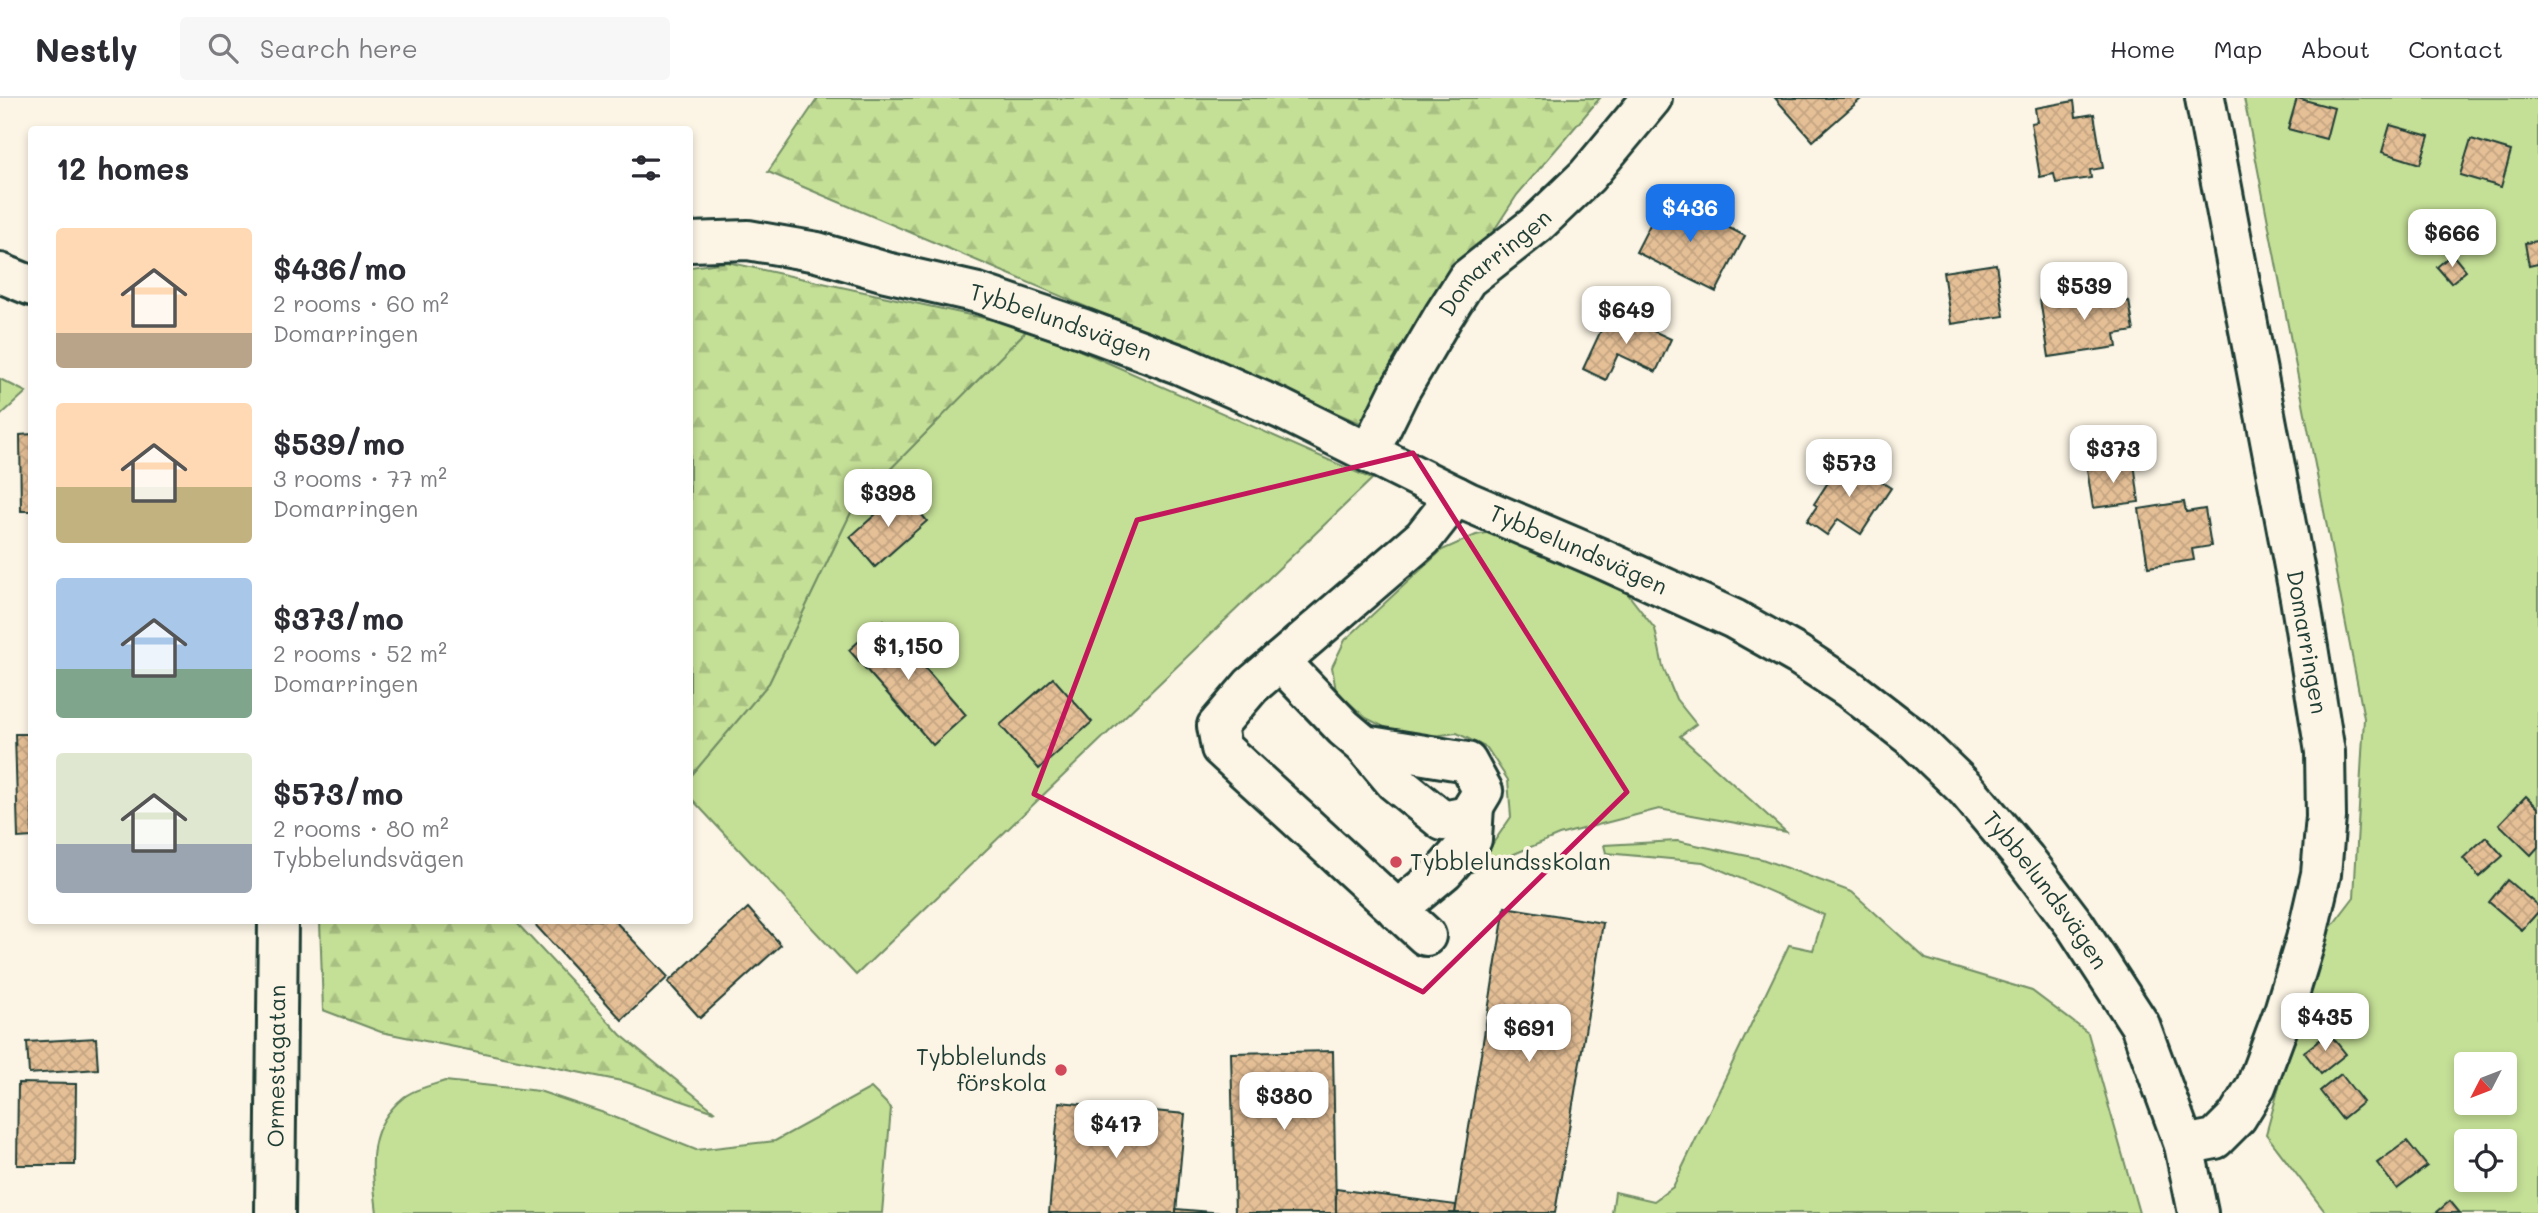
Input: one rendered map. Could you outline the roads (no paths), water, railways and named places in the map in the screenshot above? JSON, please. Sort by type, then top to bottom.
[{"type":"street","name":"Domarringen","points":[[1369,453],[1399,391],[1467,279],[1537,224],[1587,176],[1652,98]]},
{"type":"street","name":"Domarringen","points":[[2185,1145],[2216,1139],[2237,1116],[2256,1086],[2284,1011],[2306,939],[2321,874],[2326,817],[2325,752],[2300,598],[2205,98]]},
{"type":"street","name":"Tybbelundsvägen","points":[[693,242],[748,240],[817,252],[886,272],[978,293],[1181,365],[1281,409],[1456,496],[1734,620],[1798,654],[1851,690],[1913,738],[1966,789],[2025,859],[2075,925],[2113,979],[2140,1025],[2185,1145],[2198,1213]]},
{"type":"street","points":[[0,273],[28,284]]},
{"type":"street","points":[[1426,936],[1221,748],[1217,726],[1251,686],[1423,538],[1456,496]]},
{"type":"street","points":[[1280,661],[1344,728],[1364,745],[1395,782],[1443,821],[1468,816],[1483,791],[1467,762],[1364,745]]},
{"type":"street","points":[[1397,910],[1444,871],[1472,839],[1474,806]]},
{"type":"street","name":"Ormestagatan","points":[[275,1213],[278,924]]},
{"type":"place","name":"Tybblelundsskolan","points":[[1396,862]]},
{"type":"place","name":"Tybblelunds förskola","points":[[1061,1070]]}]
